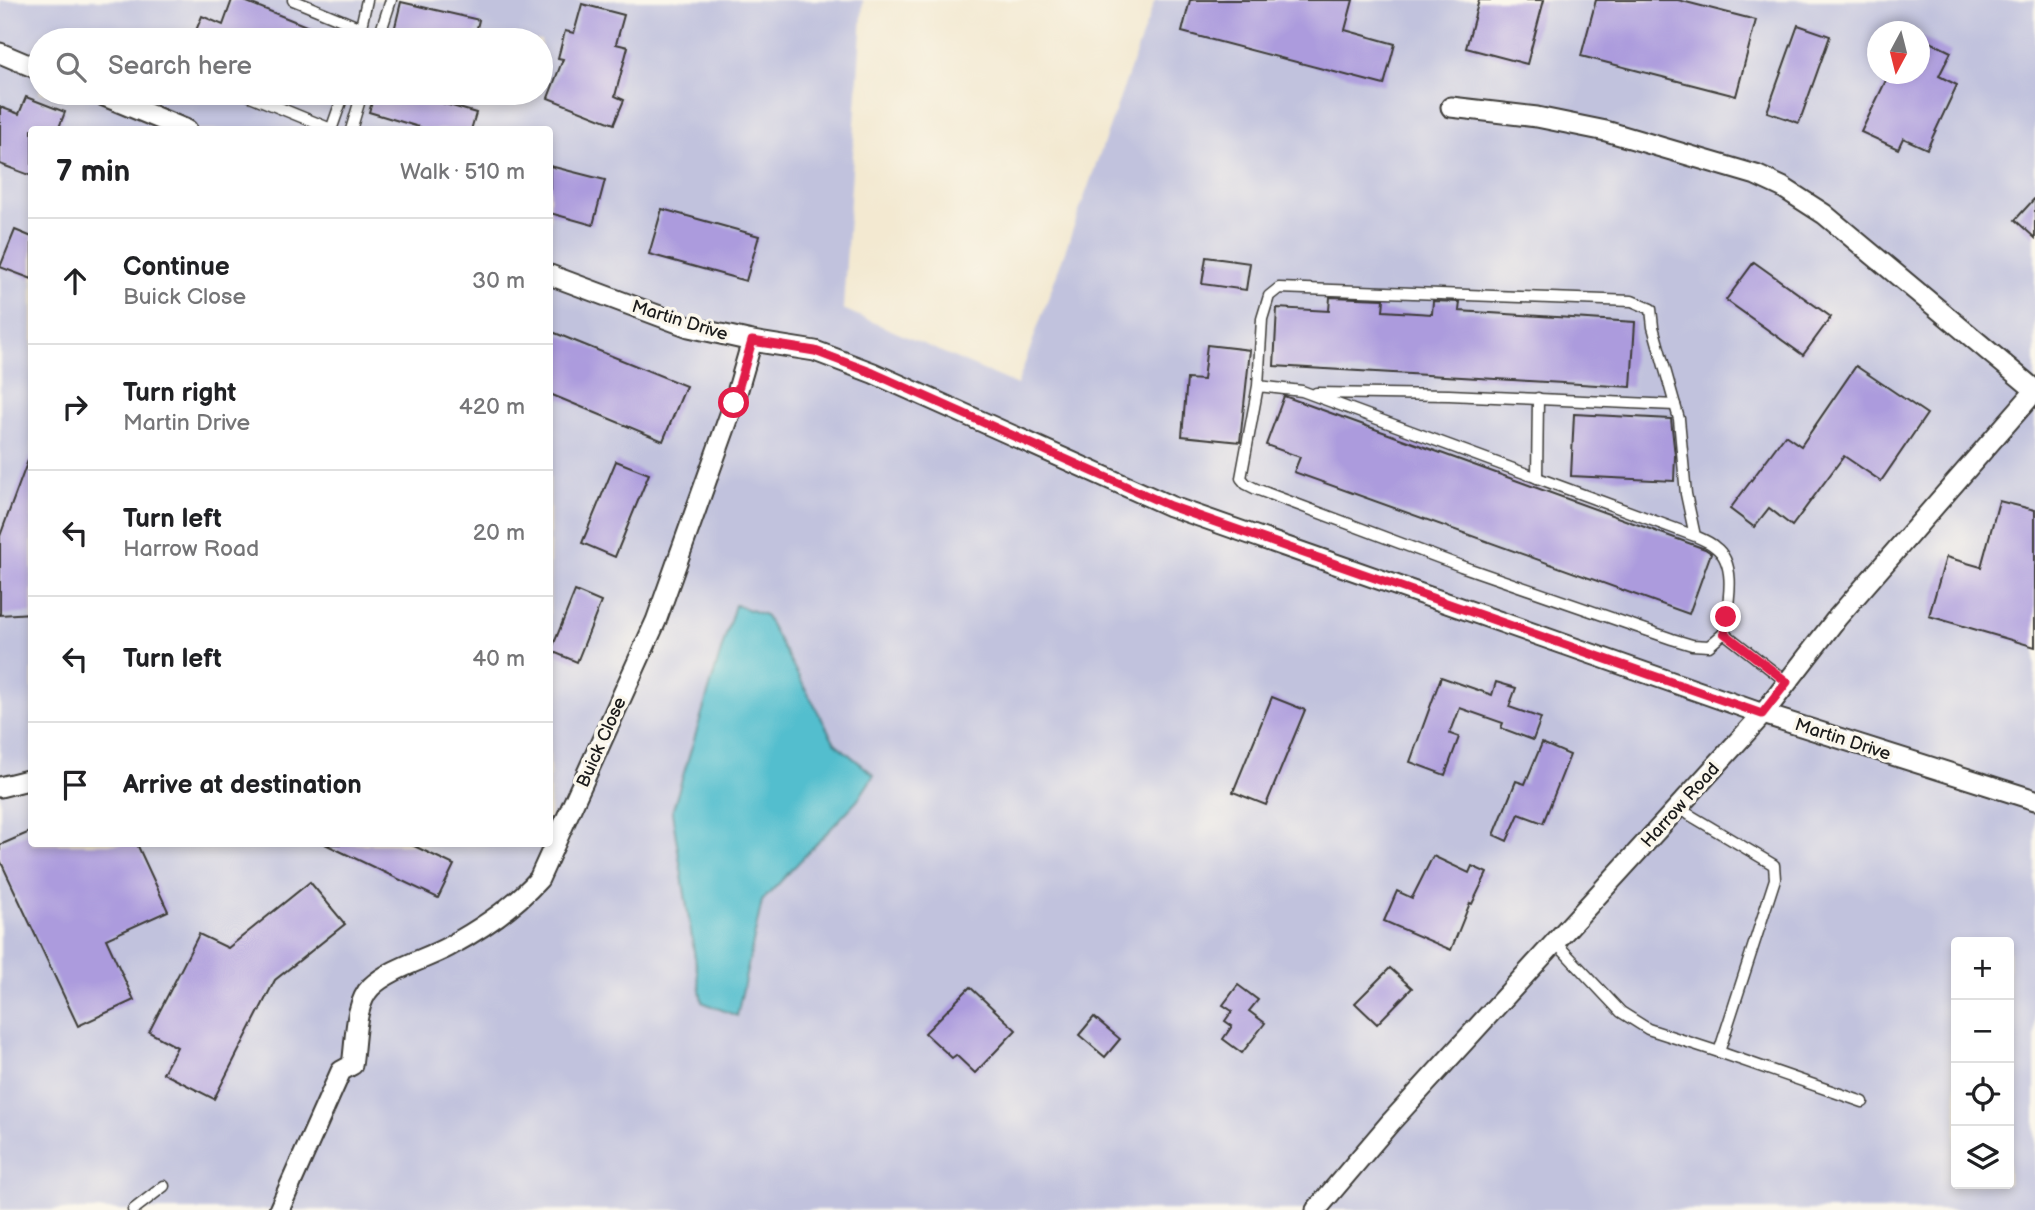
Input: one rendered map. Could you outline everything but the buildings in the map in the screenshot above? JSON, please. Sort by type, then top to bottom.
[{"type":"street","points":[[0,53],[28,65]]},
{"type":"street","points":[[126,105],[177,126]]},
{"type":"street","points":[[1451,107],[1537,117],[1606,131],[1765,179],[1824,214],[2035,391]]},
{"type":"street","name":"Martin Drive","points":[[553,276],[689,327],[815,351],[873,373],[1170,506],[1762,714],[2035,800]]},
{"type":"street","name":"Buick Close","points":[[279,1210],[341,1071],[352,1065],[357,1017],[370,988],[460,940],[523,897],[539,879],[656,621],[734,403],[752,341]]},
{"type":"street","name":"Harrow Road","points":[[1316,1210],[1390,1123],[1762,714],[1837,618],[2035,391]]},
{"type":"street","points":[[0,787],[28,780]]},
{"type":"lane","points":[[293,0],[361,28],[367,0]]},
{"type":"lane","points":[[383,28],[391,0]]},
{"type":"lane","points":[[272,105],[324,126]]},
{"type":"lane","points":[[332,126],[340,105]]},
{"type":"lane","points":[[352,126],[358,105]]},
{"type":"lane","points":[[1302,391],[1695,536],[1718,548],[1730,567],[1724,633],[1709,646],[1671,639],[1461,566],[1245,484],[1241,478],[1258,386],[1262,319],[1269,296],[1279,288],[1632,301],[1650,309],[1679,419],[1686,494],[1695,536]]},
{"type":"lane","points":[[1258,386],[1322,394],[1334,391],[1675,404]]},
{"type":"lane","points":[[1537,478],[1538,398]]},
{"type":"lane","points":[[1724,633],[1787,682]]},
{"type":"lane","points":[[1678,808],[1774,865],[1775,879],[1719,1052]]},
{"type":"lane","points":[[1555,942],[1620,1012],[1648,1029],[1863,1102]]},
{"type":"lane","points":[[133,1210],[164,1186]]},
{"type":"shaded area","points":[[0,0],[863,0],[843,309],[1017,385],[1155,0],[2035,0],[2035,1210],[0,1210]]},
{"type":"water","points":[[735,605],[765,615],[835,743],[874,775],[857,801],[762,901],[737,1016],[702,1002],[672,812]]},
{"type":"route","points":[[734,403],[752,341],[815,351],[873,373],[1170,506],[1762,714],[1787,682],[1724,633],[1726,617]]}]
